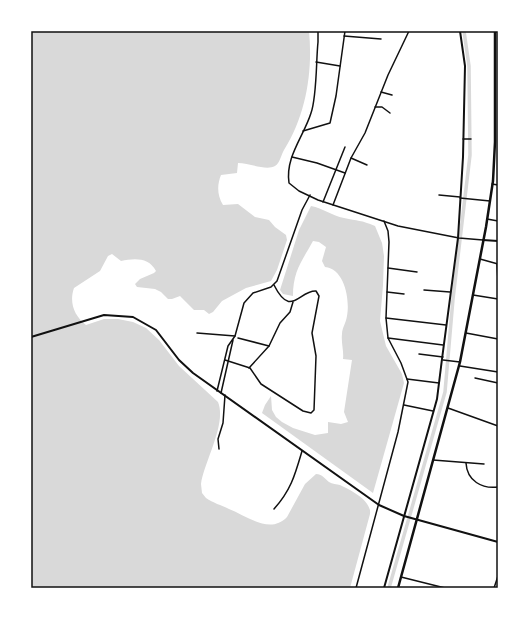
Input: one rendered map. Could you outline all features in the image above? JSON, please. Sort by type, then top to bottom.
[{"type":"main road","points":[[384,588],[433,411],[439,383],[458,238],[461,197],[465,66],[460,31]]},
{"type":"main road","points":[[398,588],[415,520],[460,366],[480,259],[490,201],[497,138],[494,80],[495,31]]},
{"type":"main road","points":[[483,240],[498,241]]},
{"type":"main road","points":[[31,337],[104,314],[133,317],[156,330],[184,366],[379,505],[415,520],[498,542]]},
{"type":"street","points":[[318,31],[312,112],[292,157],[289,170],[289,182],[298,191],[323,202],[412,230],[463,239],[483,240]]},
{"type":"street","points":[[303,132],[330,122],[345,31]]},
{"type":"street","points":[[333,205],[351,158],[365,133],[381,92],[409,31]]},
{"type":"street","points":[[344,36],[381,39]]},
{"type":"street","points":[[316,62],[340,66]]},
{"type":"street","points":[[381,92],[392,95]]},
{"type":"street","points":[[375,107],[382,106],[390,113]]},
{"type":"street","points":[[464,138],[471,139]]},
{"type":"street","points":[[323,202],[346,147]]},
{"type":"street","points":[[292,157],[345,172]]},
{"type":"street","points":[[351,158],[367,165]]},
{"type":"street","points":[[494,162],[498,163]]},
{"type":"street","points":[[492,184],[498,185]]},
{"type":"street","points":[[218,390],[228,346],[235,336],[242,306],[248,297],[256,291],[274,285],[279,278],[302,210],[310,195]]},
{"type":"street","points":[[439,195],[490,201]]},
{"type":"street","points":[[487,218],[498,221]]},
{"type":"street","points":[[356,588],[404,405],[407,379],[388,338],[386,318],[388,231],[384,221]]},
{"type":"street","points":[[480,259],[498,264],[498,281]]},
{"type":"street","points":[[388,268],[417,272]]},
{"type":"street","points":[[274,285],[280,296],[293,302]]},
{"type":"street","points":[[424,290],[450,292]]},
{"type":"street","points":[[225,360],[249,368],[261,384],[303,411],[309,413],[313,411],[315,408],[316,356],[312,332],[319,296],[316,291],[312,291],[293,302],[290,312],[280,323],[269,346],[249,368]]},
{"type":"street","points":[[387,292],[404,294]]},
{"type":"street","points":[[473,295],[498,299]]},
{"type":"street","points":[[386,318],[446,325]]},
{"type":"street","points":[[197,333],[235,336]]},
{"type":"street","points":[[466,333],[498,339]]},
{"type":"street","points":[[238,338],[269,346]]},
{"type":"street","points":[[388,338],[444,345]]},
{"type":"street","points":[[221,393],[229,362],[232,340]]},
{"type":"street","points":[[419,354],[460,362]]},
{"type":"street","points":[[460,366],[498,372]]},
{"type":"street","points":[[475,378],[498,383]]},
{"type":"street","points":[[407,379],[439,383]]},
{"type":"street","points":[[219,450],[218,439],[223,423],[225,395]]},
{"type":"street","points":[[404,405],[433,411]]},
{"type":"street","points":[[448,408],[498,426]]},
{"type":"street","points":[[274,509],[286,496],[294,480],[302,451]]},
{"type":"street","points":[[433,460],[484,464]]},
{"type":"street","points":[[466,463],[468,474],[477,484],[484,487],[498,487]]},
{"type":"street","points":[[494,588],[498,576]]},
{"type":"street","points":[[400,577],[445,588]]},
{"type":"shaded area","points":[[31,31],[309,31],[309,77],[303,108],[292,137],[278,163],[275,166],[267,168],[238,163],[237,173],[221,175],[219,182],[218,190],[223,205],[238,204],[255,217],[269,220],[275,227],[286,235],[287,240],[277,270],[271,281],[246,288],[222,301],[213,312],[209,314],[204,310],[194,310],[180,296],[168,299],[161,292],[155,289],[137,287],[135,284],[140,279],[156,271],[153,266],[145,261],[136,259],[121,261],[112,254],[108,256],[100,271],[74,288],[72,303],[78,317],[86,325],[104,319],[118,319],[133,322],[146,328],[159,340],[179,366],[218,402],[220,421],[201,484],[202,493],[206,498],[258,522],[273,524],[280,522],[287,517],[305,484],[316,474],[318,474],[330,483],[340,485],[350,490],[364,500],[370,509],[370,514],[350,588],[31,588]]},
{"type":"shaded area","points":[[311,206],[320,208],[335,216],[375,226],[382,243],[384,256],[380,321],[386,346],[402,374],[404,383],[373,493],[262,413],[271,396],[272,410],[276,417],[293,428],[315,435],[328,433],[328,422],[341,424],[348,422],[344,412],[352,360],[343,359],[342,337],[348,309],[347,294],[342,279],[332,269],[325,267],[322,261],[326,247],[319,242],[313,241],[296,273],[293,296],[283,294],[280,290],[299,230]]},
{"type":"waterway","points":[[389,588],[445,392],[453,299],[470,155],[469,66],[464,31]]}]
